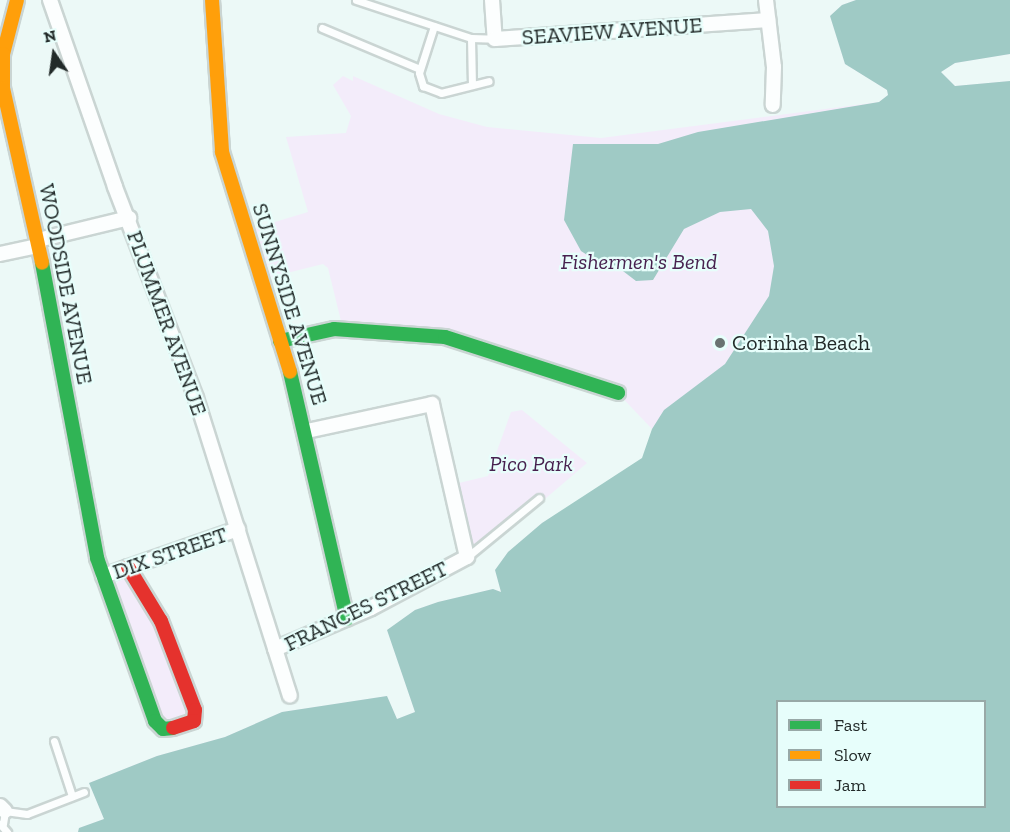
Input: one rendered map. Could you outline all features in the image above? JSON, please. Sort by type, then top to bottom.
[{"type":"street","name":"WOODSIDE AVENUE","points":[[16,0],[4,32],[1,86],[39,243],[103,576],[155,721],[163,729],[184,727],[194,722],[195,710],[158,614],[128,567]]},
{"type":"street","name":"PLUMMER AVENUE","points":[[51,0],[196,398],[275,649]]},
{"type":"street","name":"SUNNYSIDE AVENUE","points":[[212,0],[222,152],[307,431],[347,618]]},
{"type":"street","name":"SEAVIEW AVENUE","points":[[492,0],[495,39],[768,21]]},
{"type":"street","points":[[766,0],[774,63],[773,105]]},
{"type":"street","points":[[0,254],[129,218]]},
{"type":"street","points":[[280,341],[334,329],[445,337],[618,393]]},
{"type":"street","points":[[307,431],[432,404],[467,557]]},
{"type":"street","name":"DIX STREET","points":[[103,576],[237,530]]},
{"type":"street","name":"FRANCES STREET","points":[[290,696],[275,649],[347,618],[467,557]]},
{"type":"lane","points":[[356,0],[471,38],[495,39]]},
{"type":"lane","points":[[434,26],[420,69],[421,83],[430,92],[489,81]]},
{"type":"lane","points":[[322,28],[420,69]]},
{"type":"lane","points":[[471,38],[472,85]]},
{"type":"lane","points":[[467,557],[539,498]]},
{"type":"lane","points":[[54,741],[72,796]]},
{"type":"lane","points":[[7,832],[2,816],[23,815],[84,792]]},
{"type":"green space","name":"Fishermen's Bend","points":[[856,0],[1010,0],[1010,54],[955,63],[941,72],[955,86],[1010,81],[352,790],[78,832],[79,828],[104,819],[89,783],[157,756],[225,737],[282,712],[387,696],[397,719],[415,712],[387,630],[415,610],[438,602],[493,589],[501,592],[495,570],[508,552],[542,523],[627,471],[643,458],[649,446],[652,429],[612,387],[341,321],[328,268],[323,264],[271,277],[255,228],[308,212],[286,137],[346,133],[351,116],[333,85],[343,76],[353,81],[353,76],[439,114],[487,127],[601,138],[879,102],[888,95],[887,90],[845,64],[830,16],[842,5]]},
{"type":"green space","name":"Pico Park","points":[[522,410],[587,463],[476,558],[459,483],[488,476],[511,412]]},
{"type":"green space","points":[[121,577],[127,578],[151,611],[190,713],[178,723],[161,718],[115,587]]},
{"type":"water","points":[[856,0],[1010,0],[1010,54],[955,63],[941,72],[955,86],[1010,81],[1010,832],[78,832],[79,828],[104,819],[89,783],[157,756],[225,737],[282,712],[387,696],[397,719],[415,712],[387,630],[415,610],[438,602],[493,589],[501,592],[495,570],[508,552],[542,523],[642,458],[652,429],[664,410],[725,364],[769,296],[774,266],[768,231],[751,209],[720,212],[684,229],[653,280],[636,281],[619,268],[601,264],[581,251],[564,220],[573,144],[658,144],[698,132],[879,102],[888,95],[887,90],[845,64],[830,16],[842,5]]},
{"type":"traffic: fast","points":[[42,263],[97,558],[155,721],[163,729],[173,728]]},
{"type":"traffic: fast","points":[[280,341],[334,329],[445,337],[618,393]]},
{"type":"traffic: fast","points":[[290,372],[347,618]]},
{"type":"traffic: slow","points":[[17,0],[3,54],[3,88],[42,263]]},
{"type":"traffic: slow","points":[[212,0],[222,152],[290,372]]},
{"type":"traffic: jam","points":[[128,567],[161,621],[195,710],[194,721],[173,728]]},
{"type":"place","name":"Corinha Beach","points":[[720,343]]}]
